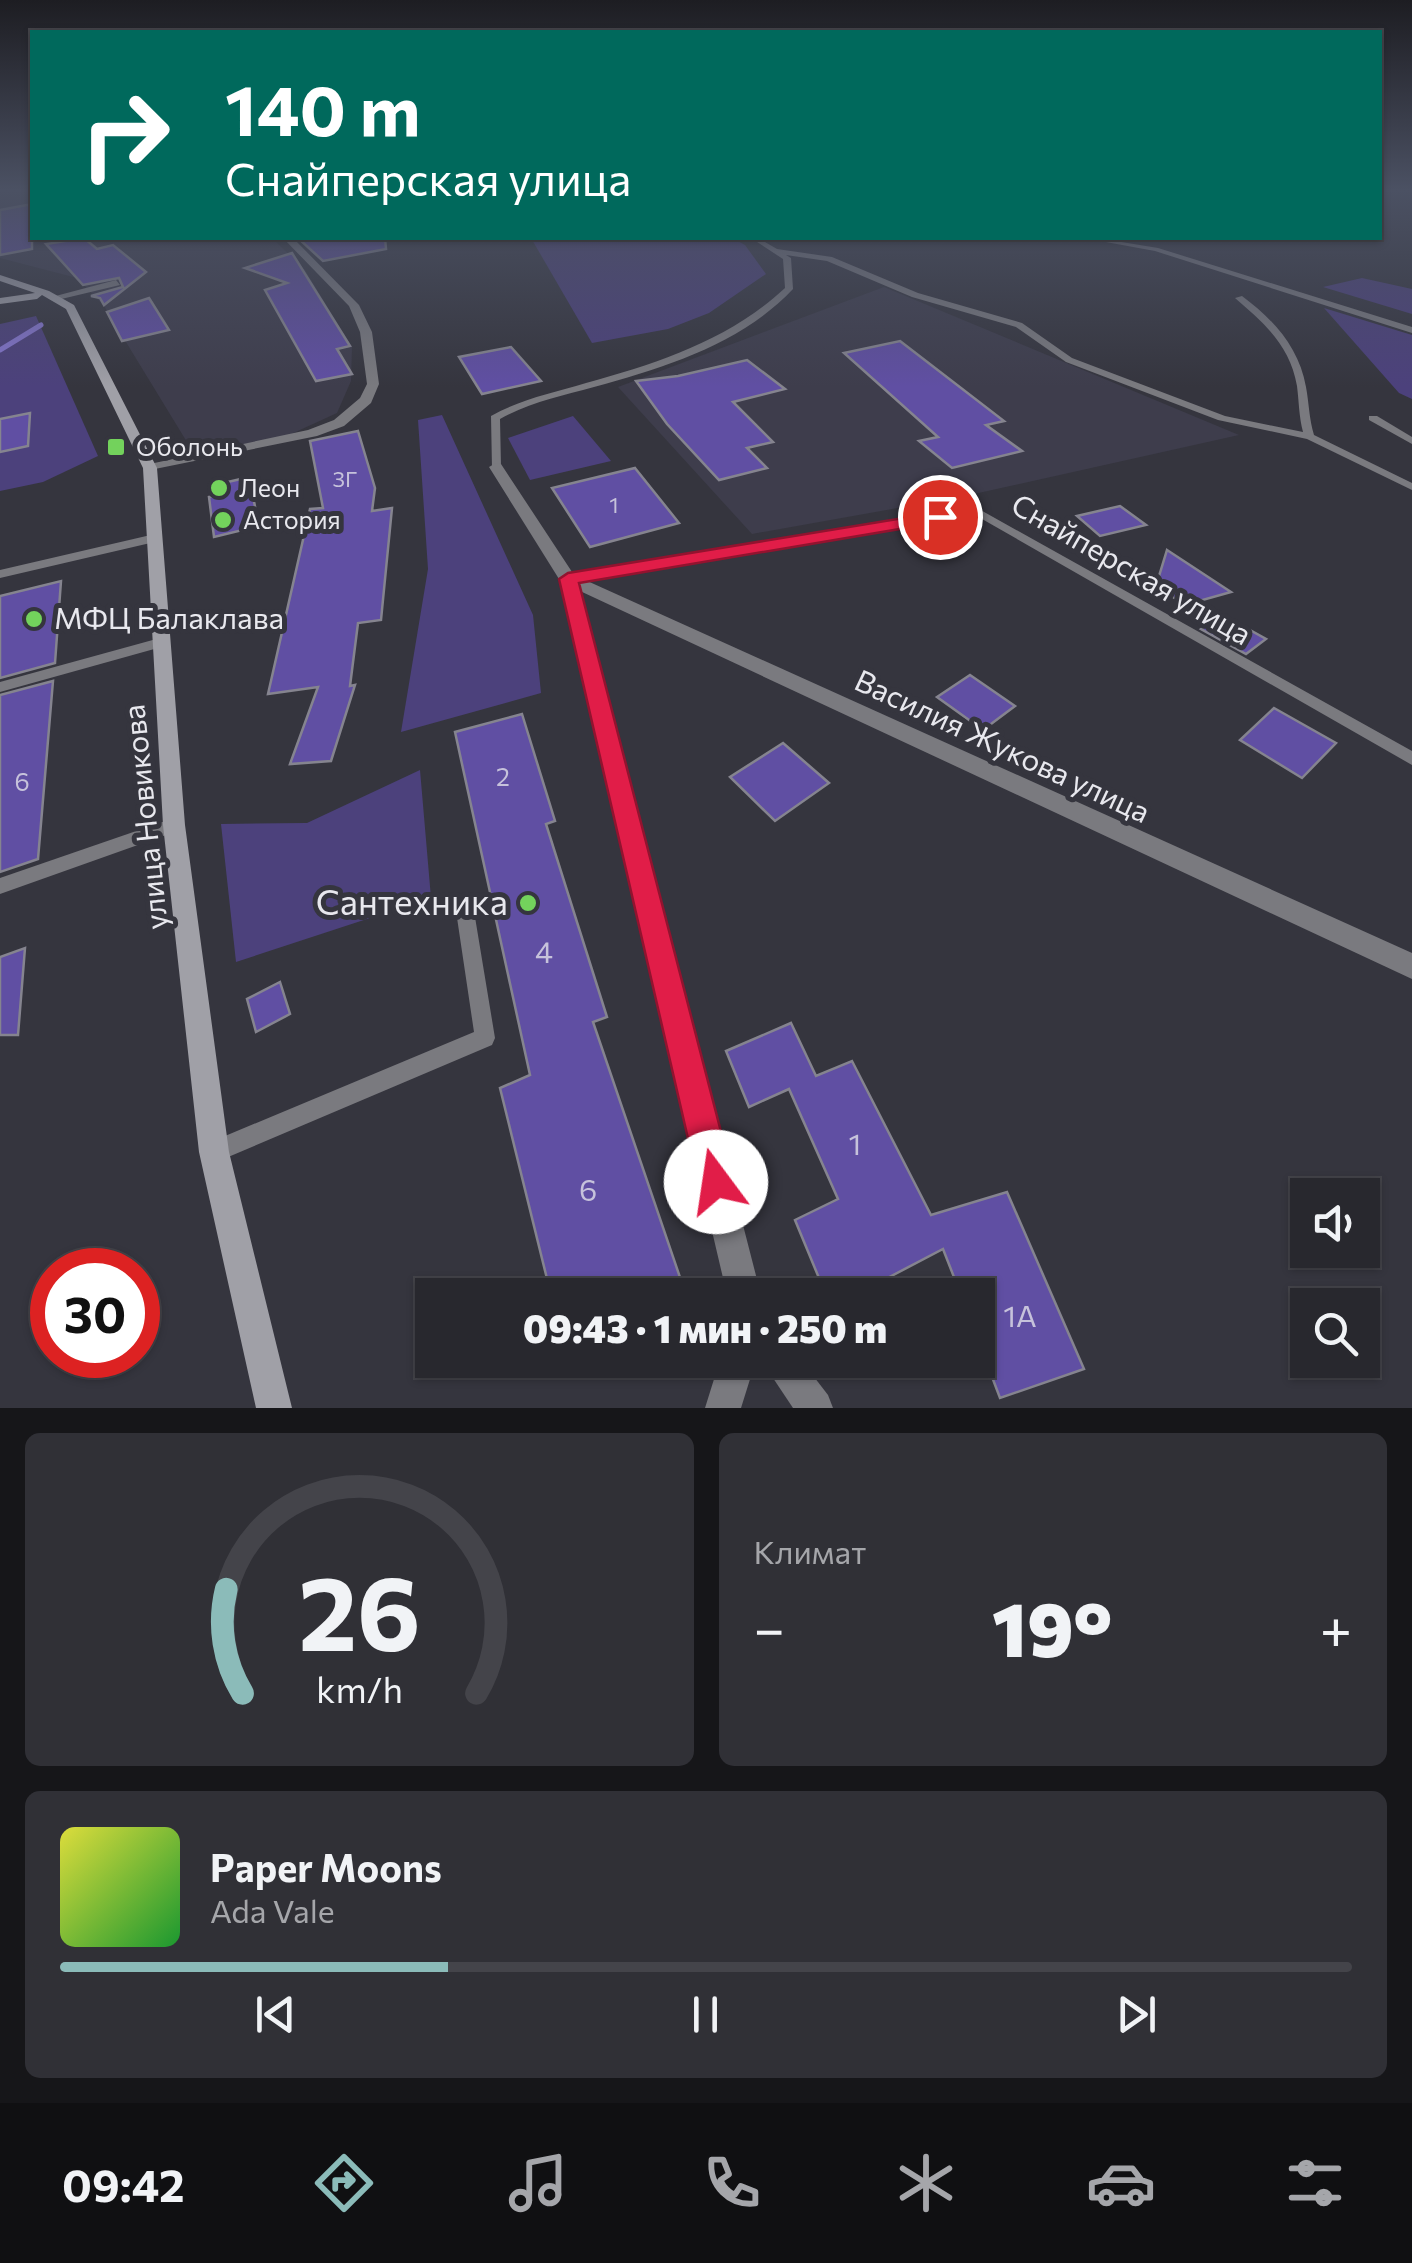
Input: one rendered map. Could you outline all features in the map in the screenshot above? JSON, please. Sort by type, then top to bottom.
[{"type":"main road","name":"улица Новикова","points":[[0,278],[70,307],[150,468],[174,824],[214,1152],[274,1408]]},
{"type":"main road","points":[[0,300],[26,296],[53,298]]},
{"type":"street","points":[[150,468],[312,433],[339,423],[366,400],[373,384],[366,332],[354,304],[306,256]]},
{"type":"street","points":[[53,298],[116,283]]},
{"type":"street","points":[[496,467],[568,579],[740,1278]]},
{"type":"street","name":"Василия Жукова улица","points":[[568,579],[1412,966]]},
{"type":"street","points":[[724,1408],[733,1378]]},
{"type":"street","points":[[793,1378],[816,1408]]},
{"type":"lane","points":[[496,467],[496,418],[691,352],[774,308],[789,289],[784,256]]},
{"type":"lane","points":[[808,256],[830,259],[914,295],[1019,325],[1068,360],[1204,412],[1310,437],[1412,487]]},
{"type":"lane","points":[[1177,256],[1412,330]]},
{"type":"lane","points":[[1239,298],[1265,316],[1292,353],[1303,397],[1302,417],[1310,437]]},
{"type":"lane","points":[[1373,418],[1412,442]]},
{"type":"lane","name":"Снайперская улица","points":[[568,579],[977,511],[1412,759]]},
{"type":"lane","points":[[0,574],[155,538]]},
{"type":"lane","points":[[0,687],[160,643]]},
{"type":"lane","points":[[0,886],[174,824]]},
{"type":"lane","points":[[214,1152],[485,1038],[465,911]]},
{"type":"shaded area","points":[[290,256],[305,270],[352,347],[351,381],[337,413],[289,435],[235,446],[190,447],[104,306],[77,278],[0,258]]},
{"type":"shaded area","points":[[541,256],[753,256],[766,274],[709,313],[668,329],[592,343]]},
{"type":"shaded area","points":[[1362,278],[1412,289],[1412,314],[1323,287]]},
{"type":"shaded area","points":[[884,287],[1239,435],[965,496],[752,534],[618,387]]},
{"type":"shaded area","points":[[1324,308],[1412,335],[1412,399],[1399,393]]},
{"type":"shaded area","points":[[36,316],[98,456],[43,482],[0,491],[0,324]]},
{"type":"shaded area","points":[[442,415],[533,615],[541,693],[401,732],[428,569],[418,420]]},
{"type":"shaded area","points":[[573,416],[611,461],[530,480],[508,438]]},
{"type":"shaded area","points":[[420,770],[431,898],[236,962],[221,824],[307,823]]},
{"type":"building","points":[[57,256],[126,256],[146,272],[104,305],[100,298],[91,296],[123,287],[119,278],[83,285]]},
{"type":"building","points":[[294,256],[350,346],[337,349],[352,374],[316,381],[265,290],[287,283],[245,268]]},
{"type":"building","points":[[317,256],[351,256],[323,261]]},
{"type":"building","points":[[149,298],[169,330],[122,341],[107,312]]},
{"type":"building","points":[[900,341],[1004,421],[986,425],[1022,451],[952,468],[919,441],[938,437],[844,353]]},
{"type":"building","points":[[511,347],[541,381],[482,394],[459,357]]},
{"type":"building","points":[[747,360],[785,389],[733,402],[773,442],[747,448],[767,468],[719,480],[667,424],[636,381]]},
{"type":"building","points":[[30,413],[28,446],[0,452],[0,419]]},
{"type":"building","points":[[358,431],[375,488],[372,511],[392,508],[381,620],[358,623],[350,686],[355,685],[331,761],[290,764],[318,687],[268,694],[310,509],[323,508],[310,441]]},
{"type":"building","points":[[635,468],[679,523],[590,547],[552,488]]},
{"type":"building","points":[[249,477],[259,526],[214,537],[209,497],[217,495],[215,485]]},
{"type":"building","points":[[1120,506],[1146,525],[1100,536],[1077,516]]},
{"type":"building","points":[[1167,550],[1231,592],[1185,605],[1156,586]]},
{"type":"building","points":[[61,581],[55,663],[0,678],[0,596]]},
{"type":"building","points":[[1221,614],[1266,639],[1246,654],[1201,629]]},
{"type":"building","points":[[970,675],[1015,706],[983,730],[937,697]]},
{"type":"building","points":[[53,681],[38,859],[0,872],[0,695]]},
{"type":"building","points":[[1274,708],[1336,743],[1302,778],[1240,740]]},
{"type":"building","points":[[522,714],[555,821],[546,824],[607,1017],[593,1022],[680,1278],[547,1278],[500,1088],[530,1075],[455,732]]},
{"type":"building","points":[[783,743],[829,783],[775,821],[730,777]]},
{"type":"building","points":[[25,948],[18,1035],[0,1035],[0,957]]},
{"type":"building","points":[[280,982],[290,1014],[256,1032],[247,999]]},
{"type":"building","points":[[791,1023],[816,1076],[852,1061],[931,1215],[1007,1192],[1084,1369],[1000,1398],[992,1378],[995,1278],[954,1278],[943,1249],[888,1278],[819,1278],[795,1220],[838,1199],[789,1089],[749,1107],[726,1051]]},
{"type":"waterway","points":[[0,350],[41,325]]},
{"type":"place","name":"Оболонь","points":[[116,447]]},
{"type":"place","name":"Леон","points":[[219,488]]},
{"type":"place","name":"Астория","points":[[223,520]]},
{"type":"place","name":"МФЦ Балаклава","points":[[34,619]]},
{"type":"place","name":"Сантехника","points":[[528,903]]},
{"type":"route","points":[[716,1182],[568,579],[940,517]]}]
